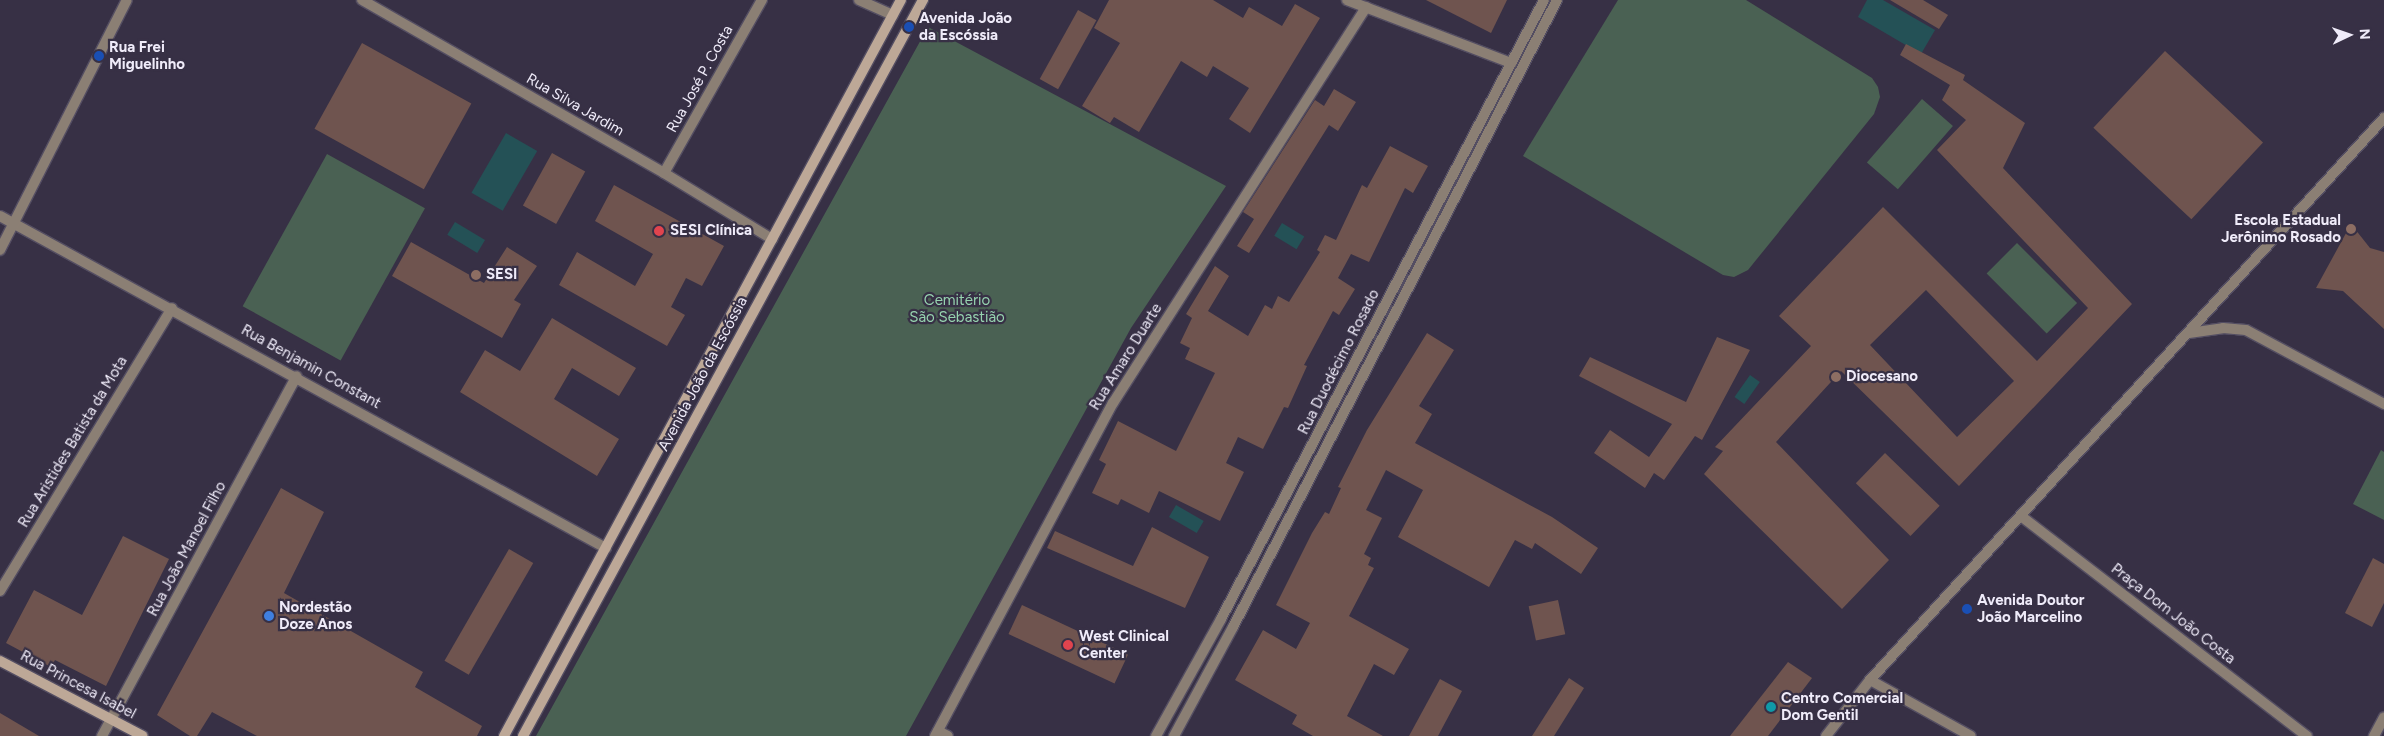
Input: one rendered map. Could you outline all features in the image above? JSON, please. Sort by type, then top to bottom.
[{"type":"main road","name":"Avenida João da Escóssia","points":[[504,736],[901,0]]},
{"type":"main road","name":"Avenida João da Escóssia","points":[[524,736],[923,0]]},
{"type":"main road","name":"Rua Princesa Isabel","points":[[0,660],[143,736]]},
{"type":"street","points":[[0,250],[127,0]]},
{"type":"street","name":"Rua Silva Jardim","points":[[362,0],[664,173],[772,239]]},
{"type":"street","name":"Rua José P. Costa","points":[[664,173],[762,0]]},
{"type":"street","points":[[859,0],[893,15]]},
{"type":"street","points":[[1347,0],[1511,63]]},
{"type":"street","name":"Rua Duodécimo Rosado","points":[[1156,736],[1221,619],[1544,0]]},
{"type":"street","name":"Rua Duodécimo Rosado","points":[[1174,736],[1233,627],[1556,0]]},
{"type":"street","name":"Rua Amaro Duarte","points":[[936,733],[1113,403],[1366,7]]},
{"type":"street","points":[[1826,736],[1870,680],[2384,118]]},
{"type":"street","name":"Rua Benjamin Constant","points":[[0,216],[297,376],[606,548]]},
{"type":"street","name":"Rua Aristides Batista da Mota","points":[[0,591],[172,308]]},
{"type":"street","points":[[2189,333],[2222,328],[2246,330],[2384,404]]},
{"type":"street","name":"Rua João Manoel Filho","points":[[102,736],[297,376]]},
{"type":"street","name":"Praça Dom João Costa","points":[[2021,516],[2306,736]]},
{"type":"street","points":[[1870,680],[1971,736]]},
{"type":"street","points":[[2374,736],[2384,717]]},
{"type":"street","points":[[936,733],[948,736]]},
{"type":"green space","points":[[1618,0],[1746,0],[1872,78],[1878,87],[1880,97],[1874,114],[1748,270],[1734,277],[1723,275],[1523,156]]},
{"type":"green space","name":"Cemitério São Sebastião","points":[[928,27],[1226,186],[1131,328],[906,736],[536,736]]},
{"type":"green space","points":[[1922,99],[1953,126],[1898,189],[1867,162]]},
{"type":"green space","points":[[327,154],[425,208],[341,360],[243,306]]},
{"type":"green space","points":[[2017,243],[2077,303],[2047,334],[1987,273]]},
{"type":"green space","points":[[2381,450],[2384,452],[2384,520],[2353,504]]},
{"type":"shaded area","points":[[1867,0],[1883,0],[1935,30],[1921,54],[1858,17]]},
{"type":"shaded area","points":[[506,133],[537,151],[503,211],[472,193]]},
{"type":"shaded area","points":[[455,222],[485,240],[477,253],[447,235]]},
{"type":"shaded area","points":[[1282,223],[1304,236],[1297,249],[1274,236]]},
{"type":"shaded area","points":[[1750,375],[1760,382],[1744,404],[1735,397]]},
{"type":"shaded area","points":[[1176,505],[1204,521],[1197,533],[1169,517]]},
{"type":"building","points":[[1109,0],[1213,0],[1243,18],[1249,7],[1282,26],[1295,4],[1320,18],[1250,133],[1229,119],[1249,88],[1213,66],[1207,77],[1181,61],[1139,132],[1114,117],[1110,123],[1082,106],[1120,43],[1094,28]]},
{"type":"building","points":[[1426,0],[1507,0],[1491,33]]},
{"type":"building","points":[[1890,0],[1923,0],[1948,15],[1939,29]]},
{"type":"building","points":[[1078,10],[1096,20],[1058,89],[1040,79]]},
{"type":"building","points":[[362,43],[471,104],[424,189],[314,129]]},
{"type":"building","points":[[1906,44],[1965,75],[1963,80],[2025,123],[2003,168],[2132,304],[1959,486],[1841,371],[1776,442],[1889,560],[1842,609],[1704,474],[1723,451],[1715,447],[1811,346],[1779,316],[1883,207],[2037,361],[2088,308],[1937,150],[1966,120],[1942,100],[1950,85],[1900,55]],"holes":[[[1926,290],[2014,381],[1957,437],[1870,345]]]},
{"type":"building","points":[[2165,51],[2263,142],[2191,219],[2093,128]]},
{"type":"building","points":[[1334,89],[1356,102],[1338,131],[1329,125],[1249,253],[1237,246],[1254,219],[1243,212],[1315,100],[1324,106]]},
{"type":"building","points":[[1390,146],[1428,166],[1413,193],[1405,188],[1369,262],[1351,254],[1338,278],[1355,289],[1339,315],[1333,311],[1304,365],[1307,366],[1288,408],[1284,407],[1263,449],[1238,437],[1226,463],[1244,472],[1220,521],[1159,491],[1149,513],[1121,499],[1118,505],[1092,493],[1106,464],[1099,460],[1118,421],[1176,451],[1215,373],[1185,359],[1190,348],[1180,343],[1192,318],[1186,314],[1215,266],[1229,276],[1208,311],[1248,336],[1265,305],[1272,309],[1278,296],[1289,302],[1320,252],[1317,250],[1325,235],[1336,240],[1362,185],[1367,188]]},
{"type":"building","points":[[552,153],[585,171],[556,224],[523,205]]},
{"type":"building","points":[[614,185],[724,246],[702,286],[686,278],[671,307],[685,315],[667,346],[559,285],[577,252],[635,286],[653,254],[595,221]]},
{"type":"building","points":[[2351,224],[2370,248],[2384,252],[2384,329],[2343,291],[2316,288]]},
{"type":"building","points":[[411,242],[484,283],[507,247],[537,266],[514,300],[521,304],[502,338],[392,276]]},
{"type":"building","points":[[552,318],[636,368],[619,396],[572,368],[554,399],[619,439],[597,476],[460,392],[485,350],[520,371]]},
{"type":"building","points":[[1427,333],[1454,350],[1419,406],[1432,414],[1415,443],[1552,517],[1598,548],[1581,574],[1535,543],[1532,549],[1515,540],[1489,587],[1398,537],[1423,490],[1386,470],[1366,510],[1382,518],[1364,554],[1371,558],[1368,565],[1374,568],[1349,616],[1409,649],[1394,675],[1374,664],[1347,716],[1383,736],[1313,736],[1292,724],[1297,715],[1235,680],[1263,630],[1296,649],[1310,623],[1276,605],[1312,533],[1325,512],[1329,514],[1341,488],[1338,487],[1367,430]]},
{"type":"building","points":[[1717,337],[1750,350],[1702,440],[1695,436],[1664,480],[1654,473],[1645,488],[1594,453],[1610,430],[1649,457],[1672,424],[1579,376],[1590,357],[1686,402]]},
{"type":"building","points":[[1885,453],[1940,506],[1910,536],[1856,483]]},
{"type":"building","name":"Nordestão Doze Anos","points":[[281,488],[324,512],[284,593],[423,672],[415,687],[482,726],[477,736],[257,736],[212,712],[197,736],[190,736],[157,715]]},
{"type":"building","points":[[1152,527],[1209,557],[1185,608],[1047,548],[1055,531],[1133,566]]},
{"type":"building","points":[[123,536],[169,559],[106,686],[55,660],[51,667],[6,643],[34,590],[82,615]]},
{"type":"building","points":[[509,549],[533,563],[469,675],[444,661]]},
{"type":"building","points":[[2373,558],[2384,564],[2384,603],[2372,627],[2345,613]]},
{"type":"building","points":[[1558,600],[1565,634],[1536,640],[1529,606]]},
{"type":"building","name":"West Clinical Center","points":[[1022,605],[1128,654],[1115,683],[1008,634]]},
{"type":"building","name":"Centro Comercial Dom Gentil","points":[[1788,662],[1812,678],[1768,736],[1730,736]]},
{"type":"building","points":[[1569,678],[1584,688],[1554,736],[1532,736]]},
{"type":"building","points":[[1440,679],[1462,691],[1438,736],[1409,736]]},
{"type":"building","points":[[0,713],[39,736],[0,736]]},
{"type":"place","name":"Avenida João da Escóssia","points":[[909,27]]},
{"type":"place","name":"Rua Frei Miguelinho","points":[[99,56]]},
{"type":"place","name":"Escola Estadual Jerônimo Rosado","points":[[2351,229]]},
{"type":"place","name":"SESI Clínica","points":[[659,231]]},
{"type":"place","name":"SESI","points":[[476,275]]},
{"type":"place","name":"Diocesano","points":[[1836,377]]},
{"type":"place","name":"Avenida Doutor João Marcelino","points":[[1967,609]]},
{"type":"place","name":"Nordestão Doze Anos","points":[[269,616]]},
{"type":"place","name":"West Clinical Center","points":[[1068,645]]},
{"type":"place","name":"Centro Comercial Dom Gentil","points":[[1771,707]]}]
